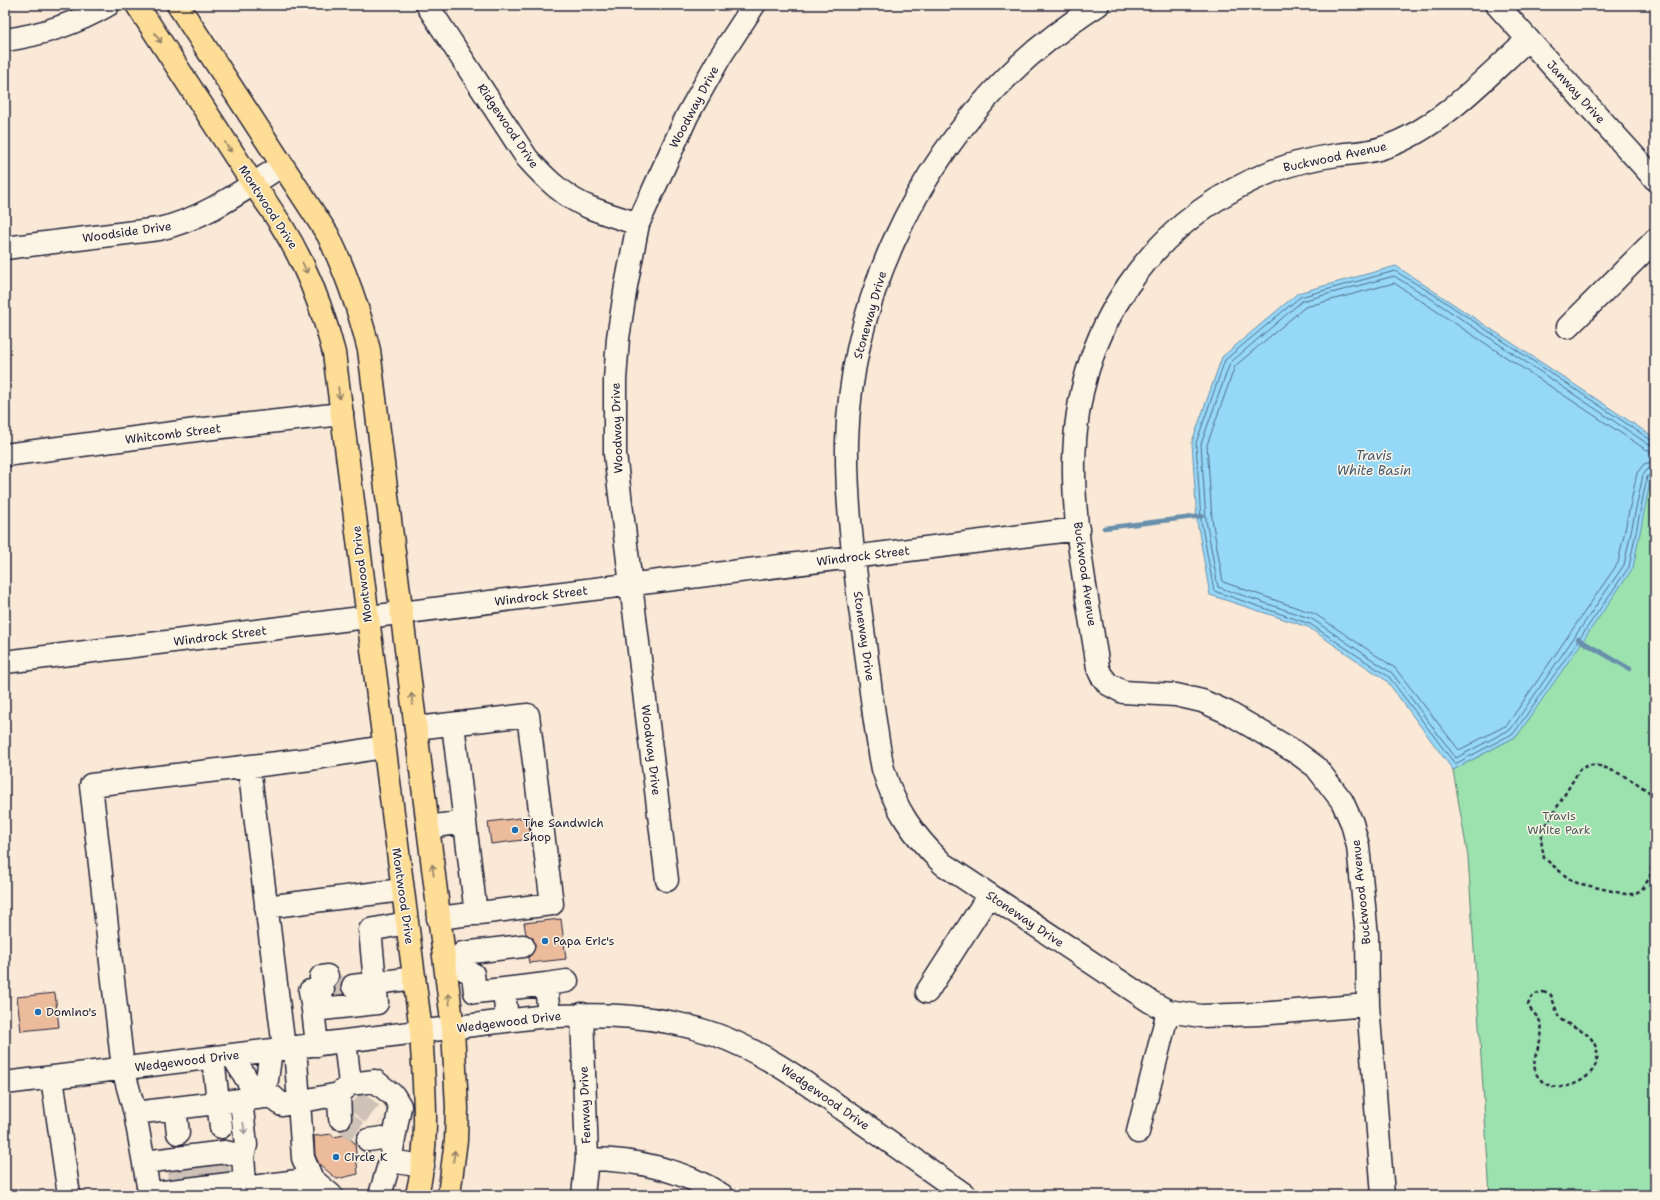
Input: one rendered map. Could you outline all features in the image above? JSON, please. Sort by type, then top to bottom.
[{"type":"main road","name":"Montwood Drive","points":[[136,5],[292,241],[314,287],[334,353],[383,747],[421,1031],[426,1123],[423,1166],[417,1195]]},
{"type":"main road","points":[[178,5],[281,166],[328,235],[347,276],[358,306],[369,350],[426,806],[438,918],[453,954],[453,1029],[457,1108],[456,1140],[449,1195]]},
{"type":"main road","points":[[392,810],[426,806]]},
{"type":"street","points":[[5,40],[34,35],[65,25],[108,5]]},
{"type":"street","name":"Ridgewood Drive","points":[[427,5],[527,158],[538,171],[558,188],[590,208],[638,224]]},
{"type":"street","name":"Stoneway Drive","points":[[1098,5],[1068,25],[1040,47],[1011,73],[979,106],[946,149],[929,174],[906,215],[884,264],[858,350],[847,439],[847,488],[853,557],[880,756],[889,790],[903,817],[924,846],[943,864],[1151,1002],[1168,1011],[1201,1016],[1258,1014],[1368,1005]]},
{"type":"street","name":"Janway Drive","points":[[1497,5],[1655,180]]},
{"type":"street","name":"Woodway Drive","points":[[667,880],[615,454],[615,380],[618,338],[638,224],[687,116],[745,8]]},
{"type":"street","name":"Buckwood Avenue","points":[[1384,1195],[1368,1005],[1367,936],[1358,846],[1352,823],[1342,801],[1316,767],[1297,752],[1228,712],[1202,701],[1176,695],[1123,692],[1108,684],[1101,675],[1098,668],[1078,529],[1074,463],[1076,422],[1082,388],[1098,338],[1117,301],[1133,277],[1155,250],[1184,222],[1212,202],[1243,184],[1275,170],[1309,160],[1383,148],[1406,139],[1425,129],[1444,114],[1528,39]]},
{"type":"street","name":"Woodside Drive","points":[[5,248],[159,229],[180,224],[199,216],[281,166]]},
{"type":"street","points":[[1568,327],[1655,240]]},
{"type":"street","name":"Whitcomb Street","points":[[5,455],[342,414]]},
{"type":"street","name":"Windrock Street","points":[[5,662],[1078,529]]},
{"type":"street","points":[[416,728],[528,715],[552,904],[438,918]]},
{"type":"street","points":[[453,724],[476,914]]},
{"type":"street","points":[[222,1056],[249,1083],[252,1097],[246,1145],[202,1162],[155,1193],[151,1191],[148,1186],[135,1113],[123,1069],[91,785],[249,767],[383,747]]},
{"type":"street","points":[[249,767],[283,1049],[299,1101],[303,1158],[312,1179],[331,1195]]},
{"type":"street","points":[[428,827],[465,822]]},
{"type":"street","points":[[266,907],[402,890]]},
{"type":"street","points":[[927,992],[989,895]]},
{"type":"street","points":[[382,1037],[370,930],[406,923]]},
{"type":"street","points":[[453,954],[523,946]]},
{"type":"street","points":[[453,954],[465,970],[473,974],[475,992],[567,981]]},
{"type":"street","points":[[313,1010],[375,985],[414,978]]},
{"type":"street","points":[[352,979],[375,985]]},
{"type":"street","points":[[546,984],[549,1016]]},
{"type":"street","points":[[317,1044],[310,991],[326,985]]},
{"type":"street","points":[[504,989],[508,1021]]},
{"type":"street","points":[[1138,1132],[1168,1011]]},
{"type":"street","name":"Wedgewood Drive","points":[[5,1083],[549,1016],[582,1014],[640,1017],[671,1022],[714,1034],[749,1049],[782,1067],[966,1195]]},
{"type":"street","name":"Fenway Drive","points":[[582,1014],[587,1159],[583,1195]]},
{"type":"street","points":[[345,1041],[345,1100]]},
{"type":"street","points":[[252,1097],[268,1080],[283,1049]]},
{"type":"street","points":[[202,1162],[218,1103],[222,1056]]},
{"type":"street","points":[[52,1078],[69,1195]]},
{"type":"street","points":[[135,1113],[218,1103],[252,1097],[272,1096],[282,1105],[299,1101],[345,1100],[375,1081],[394,1096],[400,1106],[385,1137],[380,1195]]},
{"type":"street","points":[[175,1108],[202,1162]]},
{"type":"street","points":[[385,1137],[426,1123]]},
{"type":"street","points":[[385,1137],[423,1166]]},
{"type":"street","points":[[587,1159],[611,1159],[640,1163],[673,1171],[705,1184],[722,1195]]},
{"type":"street","points":[[144,1162],[202,1162],[253,1187],[312,1179]]},
{"type":"path","points":[[1655,798],[1650,792],[1636,782],[1595,765],[1580,769],[1544,829],[1541,840],[1544,858],[1568,878],[1587,886],[1625,894],[1635,894],[1643,888],[1650,878],[1655,835]]},
{"type":"path","points":[[1543,992],[1551,995],[1559,1018],[1590,1036],[1596,1049],[1596,1060],[1593,1070],[1578,1084],[1565,1087],[1545,1082],[1538,1077],[1535,1069],[1535,1056],[1541,1039],[1542,1024],[1528,1005],[1530,998],[1536,993],[1543,992]]},
{"type":"green space","name":"Travis White Park","points":[[1655,476],[1655,1195],[1490,1195],[1468,857],[1453,770],[1517,736],[1651,477]]},
{"type":"water","name":"Travis White Basin","points":[[1396,266],[1655,438],[1655,476],[1651,477],[1633,568],[1517,736],[1453,770],[1387,681],[1308,627],[1210,595],[1197,521],[1192,442],[1222,357],[1298,293]]},
{"type":"building","name":"The Sandwich Shop","points":[[528,817],[531,839],[491,844],[488,822]]},
{"type":"building","name":"Papa Eric's","points":[[561,919],[566,959],[529,963],[528,957],[534,951],[535,945],[533,938],[526,934],[524,923]]},
{"type":"building","name":"Domino's","points":[[55,993],[59,1027],[21,1031],[17,997]]},
{"type":"building","name":"Circle K","points":[[332,1134],[333,1137],[345,1135],[355,1143],[358,1174],[337,1179],[319,1164],[315,1155],[314,1136]]},
{"type":"waterway","points":[[1104,528],[1202,516]]},
{"type":"waterway","points":[[1578,639],[1630,669]]},
{"type":"tunnel","points":[[328,989],[353,986]]},
{"type":"tunnel","points":[[355,1100],[381,1121]]},
{"type":"tunnel","points":[[340,1118],[368,1140]]},
{"type":"tunnel","points":[[218,1163],[220,1176]]},
{"type":"tunnel","points":[[198,1166],[199,1179]]},
{"type":"tunnel","points":[[178,1168],[179,1182]]},
{"type":"place","name":"The Sandwich Shop","points":[[515,830]]},
{"type":"place","name":"Papa Eric's","points":[[545,941]]},
{"type":"place","name":"Domino's","points":[[38,1012]]},
{"type":"place","name":"Circle K","points":[[336,1157]]}]
